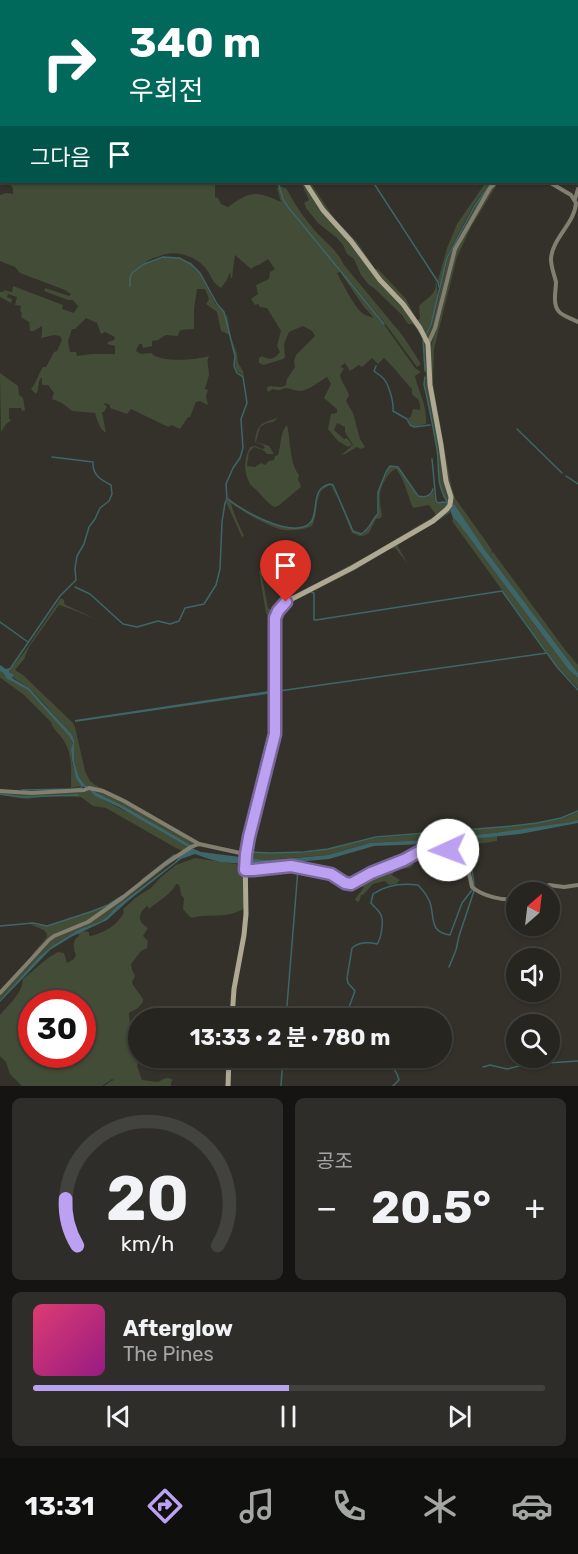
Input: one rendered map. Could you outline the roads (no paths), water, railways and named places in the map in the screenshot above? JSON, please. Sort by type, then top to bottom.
[{"type":"street","points":[[233,1008],[246,914],[246,855],[260,788],[275,734],[274,630],[278,611],[286,602],[352,568],[433,521],[450,505],[451,497],[446,481],[430,385],[428,344],[403,304],[323,210],[306,183]]},
{"type":"street","points":[[428,344],[435,328],[454,249],[495,183]]},
{"type":"street","points":[[551,183],[563,189],[574,199],[576,206],[574,214],[554,249],[551,260],[556,282],[555,307],[565,316],[578,322]]},
{"type":"street","points":[[574,199],[578,189]]},
{"type":"street","points":[[0,791],[31,793],[89,788],[103,791],[199,844],[246,855]]},
{"type":"street","points":[[0,993],[54,936],[88,922],[165,864],[199,844]]},
{"type":"street","points":[[245,866],[253,870],[291,866],[331,874],[351,884],[422,850],[437,849],[452,852],[467,864],[471,885],[475,889],[506,900]]},
{"type":"street","points":[[560,886],[578,885]]},
{"type":"street","points":[[228,1086],[229,1068]]},
{"type":"water","points":[[454,504],[485,550],[578,673],[578,678],[568,669],[453,518],[450,510]]},
{"type":"water","points":[[0,665],[6,669],[10,668],[9,672],[14,675],[12,678],[29,688],[72,735],[74,741],[74,761],[84,784],[201,852],[265,860],[295,858],[328,855],[370,843],[494,833],[578,820],[578,823],[520,834],[425,844],[374,846],[329,859],[251,866],[220,862],[195,854],[181,859],[107,920],[50,950],[0,1002],[39,957],[52,946],[78,930],[107,917],[116,907],[175,862],[188,847],[81,786],[76,778],[71,749],[73,743],[69,736],[28,690],[6,678],[0,671]]},
{"type":"water","points":[[275,690],[274,693],[75,722],[75,720]]},
{"type":"waterway","points":[[278,183],[288,207],[384,324]]},
{"type":"waterway","points":[[374,183],[438,282],[439,287]]},
{"type":"waterway","points":[[426,335],[431,325],[447,258],[474,207],[491,183]]},
{"type":"waterway","points":[[75,587],[90,594],[123,624],[137,627],[158,621],[170,624],[179,621],[185,608],[204,604],[216,585],[220,569],[222,522],[227,499],[226,484],[243,448],[241,419],[247,403],[243,377],[237,373],[234,366],[235,356],[224,312],[200,273],[191,264],[179,258],[163,257],[144,264],[132,273],[130,286]]},
{"type":"waterway","points":[[423,340],[425,371]]},
{"type":"waterway","points":[[376,366],[374,371],[385,380],[389,388],[393,411],[407,419],[414,427],[430,425]]},
{"type":"waterway","points":[[425,377],[424,384],[437,449],[441,489],[448,503],[436,501],[432,459]]},
{"type":"waterway","points":[[517,429],[562,473]]},
{"type":"waterway","points":[[10,669],[60,596],[76,580],[77,556],[84,544],[89,527],[100,508],[109,501],[112,494],[111,485],[96,474],[93,462],[52,457]]},
{"type":"waterway","points":[[228,499],[268,522],[292,528],[302,527],[313,519],[319,491],[330,484],[333,485],[353,531],[361,534],[378,514],[378,492],[390,466],[398,467],[418,496],[427,496],[433,489]]},
{"type":"waterway","points":[[566,476],[578,484]]},
{"type":"waterway","points":[[311,592],[314,593],[314,620],[316,620],[502,591],[546,652]]},
{"type":"waterway","points":[[0,622],[28,642]]},
{"type":"waterway","points":[[279,691],[547,653],[578,690]]},
{"type":"waterway","points":[[22,790],[73,789],[82,786]]},
{"type":"waterway","points":[[0,794],[21,797],[78,795]]},
{"type":"waterway","points":[[249,852],[304,852],[328,849],[376,837],[537,823],[561,818],[578,811]]},
{"type":"waterway","points":[[455,840],[456,846],[466,861],[469,861],[474,886]]},
{"type":"waterway","points":[[142,880],[176,855]]},
{"type":"waterway","points":[[287,1008],[298,869]]},
{"type":"waterway","points":[[349,1008],[355,991],[347,978],[352,948],[364,943],[377,944],[381,934],[382,918],[371,903],[373,894],[394,885],[418,885],[429,900],[434,925],[439,931],[450,935],[462,903],[472,890]]},
{"type":"waterway","points":[[449,967],[473,890]]},
{"type":"waterway","points":[[0,926],[33,923],[47,926],[93,911],[122,896]]},
{"type":"waterway","points":[[483,1067],[490,1065],[507,1069],[527,1064],[535,1068],[547,1063],[578,1061]]},
{"type":"waterway","points":[[281,1086],[282,1068]]},
{"type":"waterway","points":[[392,1068],[399,1080],[393,1086]]}]
